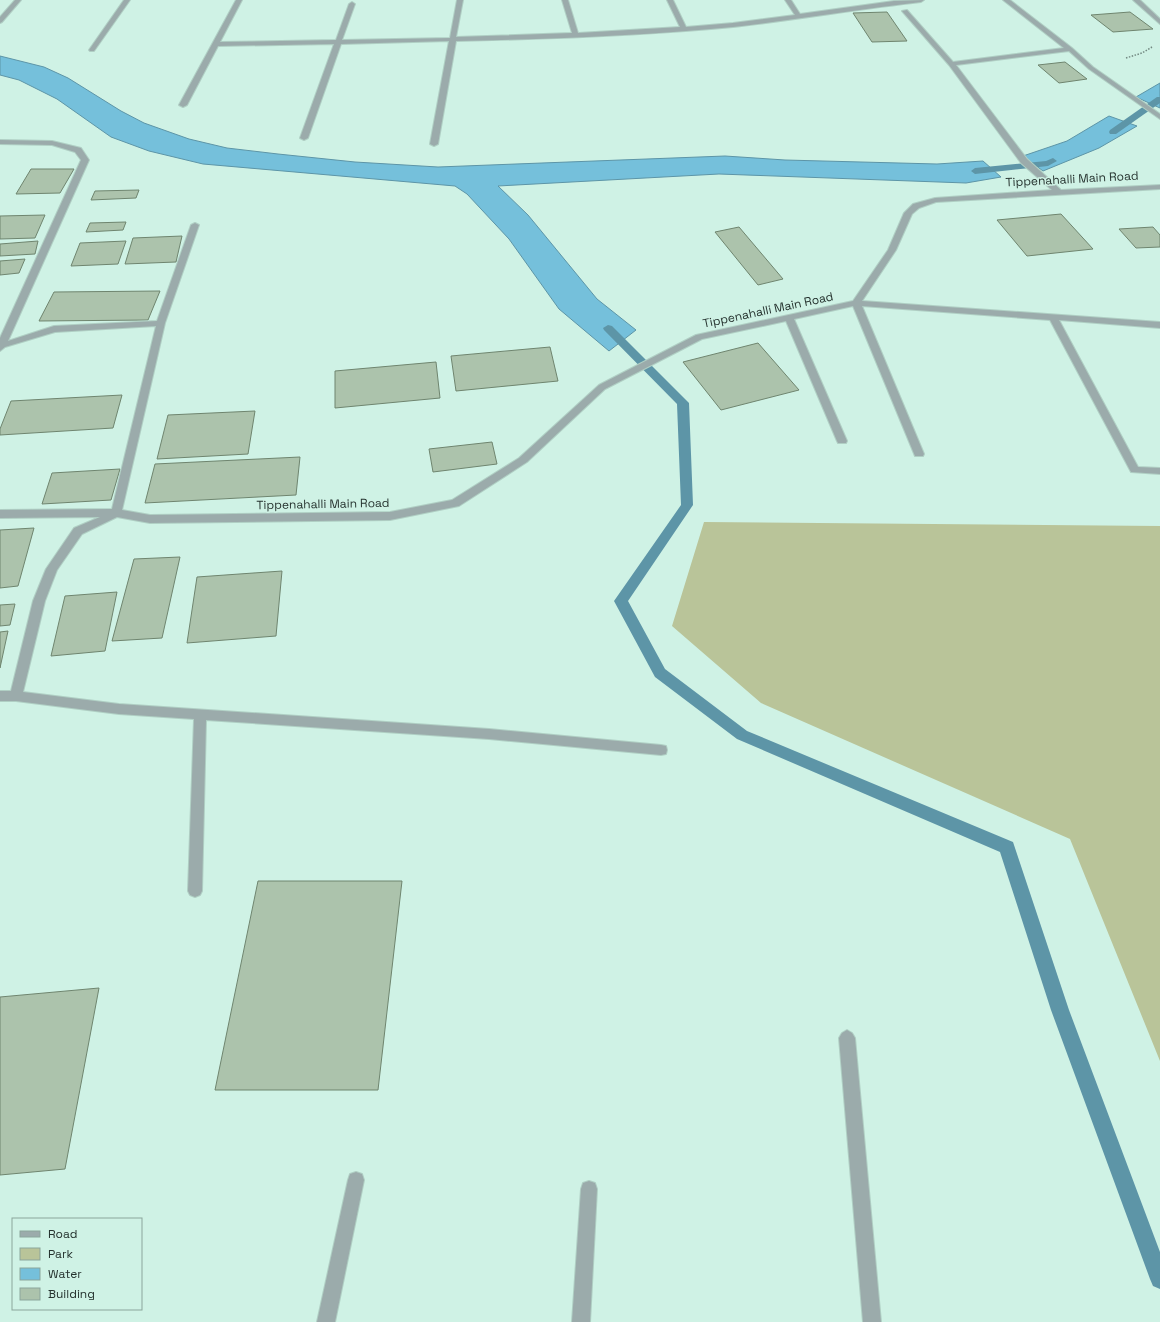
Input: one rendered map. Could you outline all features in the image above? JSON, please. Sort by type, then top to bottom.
[{"type":"street","points":[[0,21],[18,0]]},
{"type":"street","points":[[92,50],[127,0]]},
{"type":"street","points":[[183,105],[239,0]]},
{"type":"street","points":[[434,144],[460,0]]},
{"type":"street","points":[[565,0],[576,36]]},
{"type":"street","points":[[670,0],[684,29]]},
{"type":"street","points":[[788,0],[799,17]]},
{"type":"street","points":[[216,44],[453,40],[576,36],[684,29],[759,22],[890,2],[921,0]]},
{"type":"street","points":[[1006,0],[1070,49],[1090,68],[1160,117]]},
{"type":"street","points":[[1136,0],[1160,22]]},
{"type":"street","points":[[304,138],[352,4]]},
{"type":"street","points":[[905,11],[951,64],[1027,163],[1059,192]]},
{"type":"street","points":[[951,64],[1070,49]]},
{"type":"street","points":[[0,142],[52,143],[78,150],[85,160],[0,346]]},
{"type":"street","name":"Tippenahalli Main Road","points":[[0,514],[116,513],[150,519],[390,516],[455,503],[523,460],[602,387],[699,337],[856,303],[892,250],[908,213],[916,206],[935,200],[1160,187]]},
{"type":"street","points":[[16,696],[39,601],[52,569],[78,531],[116,513],[161,323],[195,225]]},
{"type":"street","points":[[919,454],[856,303],[1160,325]]},
{"type":"street","points":[[1053,317],[1135,470],[1160,471]]},
{"type":"street","points":[[789,318],[842,441]]},
{"type":"street","points":[[0,346],[54,329],[161,323]]},
{"type":"street","points":[[0,696],[16,696],[119,709],[489,734],[661,750]]},
{"type":"street","points":[[195,891],[200,714]]},
{"type":"street","points":[[847,1038],[872,1322]]},
{"type":"street","points":[[326,1322],[356,1180]]},
{"type":"street","points":[[581,1322],[589,1189]]},
{"type":"path","points":[[1090,68],[1142,53],[1157,44]]},
{"type":"green space","points":[[704,522],[1160,526],[1160,1061],[1070,839],[761,703],[672,626]]},
{"type":"water","points":[[0,56],[44,67],[68,78],[121,111],[144,123],[189,139],[227,148],[355,162],[438,167],[725,156],[785,160],[937,164],[983,161],[1001,177],[966,183],[719,174],[498,186],[528,215],[597,299],[636,330],[609,351],[559,309],[509,239],[467,194],[455,186],[203,164],[149,151],[111,137],[57,99],[19,80],[0,75]]},
{"type":"water","points":[[1160,83],[1160,108],[1136,97]]},
{"type":"water","points":[[1109,116],[1137,126],[1099,148],[1043,171],[1023,156],[1067,141]]},
{"type":"building","points":[[887,12],[907,41],[872,42],[853,13]]},
{"type":"building","points":[[1130,12],[1153,29],[1113,32],[1091,15]]},
{"type":"building","points":[[1065,62],[1087,79],[1059,83],[1038,65]]},
{"type":"building","points":[[31,169],[74,169],[60,193],[16,194]]},
{"type":"building","points":[[139,190],[136,198],[91,200],[95,191]]},
{"type":"building","points":[[1061,214],[1093,249],[1027,256],[997,220]]},
{"type":"building","points":[[45,215],[35,238],[0,239],[0,216]]},
{"type":"building","points":[[126,222],[123,230],[86,232],[90,223]]},
{"type":"building","points":[[739,227],[783,279],[758,285],[715,232]]},
{"type":"building","points":[[1153,227],[1160,235],[1160,247],[1136,248],[1119,229]]},
{"type":"building","points":[[182,236],[176,262],[125,264],[133,238]]},
{"type":"building","points":[[38,241],[35,254],[0,256],[0,244]]},
{"type":"building","points":[[126,241],[118,264],[71,266],[80,243]]},
{"type":"building","points":[[25,259],[19,273],[0,275],[0,261]]},
{"type":"building","points":[[160,291],[148,320],[39,321],[54,292]]},
{"type":"building","points":[[758,343],[799,390],[721,410],[683,362]]},
{"type":"building","points":[[550,347],[558,381],[456,391],[451,356]]},
{"type":"building","points":[[436,362],[440,398],[335,408],[335,371]]},
{"type":"building","points":[[122,395],[113,428],[0,435],[0,429],[11,401]]},
{"type":"building","points":[[255,411],[248,454],[157,459],[168,415]]},
{"type":"building","points":[[492,442],[497,464],[433,472],[429,449]]},
{"type":"building","points":[[300,457],[296,495],[145,503],[155,464]]},
{"type":"building","points":[[120,469],[111,500],[42,504],[52,473]]},
{"type":"building","points":[[34,528],[18,586],[0,588],[0,530]]},
{"type":"building","points":[[180,557],[162,638],[112,641],[134,559]]},
{"type":"building","points":[[282,571],[276,636],[187,643],[197,577]]},
{"type":"building","points":[[117,592],[105,651],[51,656],[65,596]]},
{"type":"building","points":[[15,604],[10,625],[0,626],[0,605]]},
{"type":"building","points":[[8,631],[0,668],[0,632]]},
{"type":"building","points":[[258,881],[402,881],[378,1090],[215,1090]]},
{"type":"building","points":[[99,988],[65,1169],[0,1175],[0,997]]},
{"type":"waterway","points":[[1113,132],[1160,99]]},
{"type":"waterway","points":[[975,171],[1048,163],[1053,161]]},
{"type":"waterway","points":[[608,328],[683,403],[687,505],[621,601],[660,673],[742,735],[1007,847],[1060,1010],[1160,1279]]}]
